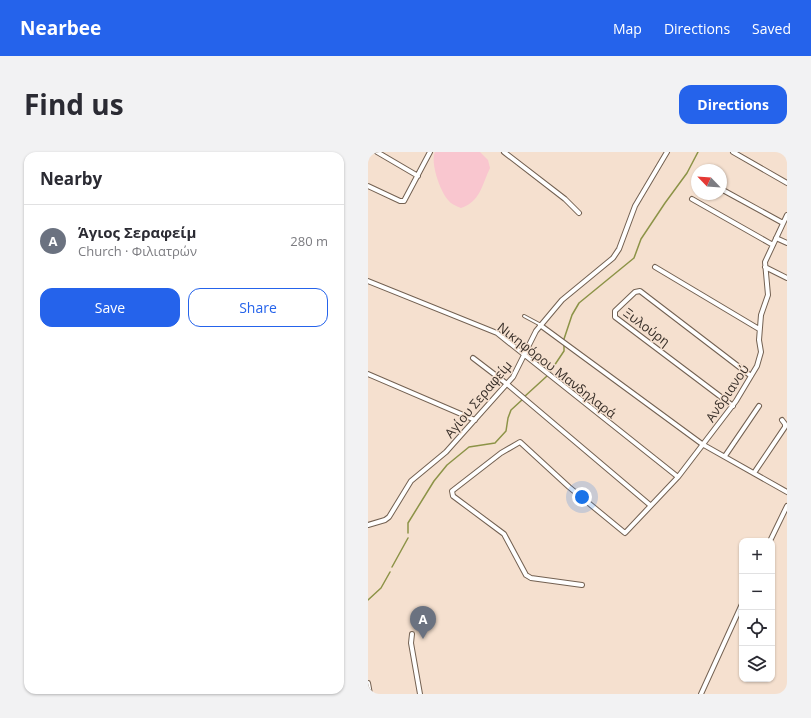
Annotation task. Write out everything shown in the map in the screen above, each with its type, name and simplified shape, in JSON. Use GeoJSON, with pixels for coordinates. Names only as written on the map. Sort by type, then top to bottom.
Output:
{"type":"FeatureCollection","features":[{"type":"Feature","properties":{"kind":"street"},"geometry":{"type":"LineString","coordinates":[[377,152],[418,176]]}},
{"type":"Feature","properties":{"kind":"street"},"geometry":{"type":"LineString","coordinates":[[368,186],[400,201],[404,201],[430,152]]}},
{"type":"Feature","properties":{"kind":"street"},"geometry":{"type":"LineString","coordinates":[[504,152],[565,199],[579,213]]}},
{"type":"Feature","properties":{"kind":"street","name":"Αγίου Σεραφείμ"},"geometry":{"type":"LineString","coordinates":[[368,525],[385,520],[389,517],[411,481],[446,452],[507,384],[518,369],[525,356],[529,343],[540,325],[562,300],[613,258],[619,249],[635,206],[667,152]]}},
{"type":"Feature","properties":{"kind":"street"},"geometry":{"type":"LineString","coordinates":[[733,152],[787,183]]}},
{"type":"Feature","properties":{"kind":"street"},"geometry":{"type":"LineString","coordinates":[[727,191],[783,223]]}},
{"type":"Feature","properties":{"kind":"street"},"geometry":{"type":"LineString","coordinates":[[694,200],[772,245]]}},
{"type":"Feature","properties":{"kind":"street","name":"Ανδριανού"},"geometry":{"type":"LineString","coordinates":[[582,585],[531,578],[526,575],[504,534],[452,495],[453,490],[501,453],[520,442],[569,487],[625,533],[678,477],[702,444],[733,406],[757,366],[761,352],[759,329],[762,309],[768,294],[765,262],[787,215]]}},
{"type":"Feature","properties":{"kind":"street"},"geometry":{"type":"LineString","coordinates":[[776,238],[787,243]]}},
{"type":"Feature","properties":{"kind":"street"},"geometry":{"type":"LineString","coordinates":[[655,267],[759,329]]}},
{"type":"Feature","properties":{"kind":"street"},"geometry":{"type":"LineString","coordinates":[[765,267],[787,278]]}},
{"type":"Feature","properties":{"kind":"street","name":"Νικηφόρου Μανδηλαρά"},"geometry":{"type":"LineString","coordinates":[[368,281],[497,334],[678,477]]}},
{"type":"Feature","properties":{"kind":"street","name":"Ξυλούρη"},"geometry":{"type":"LineString","coordinates":[[733,406],[615,316],[615,311],[635,292],[640,291],[751,376]]}},
{"type":"Feature","properties":{"kind":"street"},"geometry":{"type":"LineString","coordinates":[[540,325],[702,444],[787,492]]}},
{"type":"Feature","properties":{"kind":"street"},"geometry":{"type":"LineString","coordinates":[[473,358],[507,384],[650,505]]}},
{"type":"Feature","properties":{"kind":"street"},"geometry":{"type":"LineString","coordinates":[[368,374],[475,420]]}},
{"type":"Feature","properties":{"kind":"street"},"geometry":{"type":"LineString","coordinates":[[725,456],[759,406]]}},
{"type":"Feature","properties":{"kind":"street"},"geometry":{"type":"LineString","coordinates":[[754,473],[785,427],[782,420]]}},
{"type":"Feature","properties":{"kind":"street"},"geometry":{"type":"LineString","coordinates":[[771,538],[787,506]]}},
{"type":"Feature","properties":{"kind":"street"},"geometry":{"type":"LineString","coordinates":[[701,694],[739,610]]}},
{"type":"Feature","properties":{"kind":"street"},"geometry":{"type":"LineString","coordinates":[[412,634],[411,643],[420,694]]}},
{"type":"Feature","properties":{"kind":"street"},"geometry":{"type":"LineString","coordinates":[[368,683],[370,694]]}},
{"type":"Feature","properties":{"kind":"lane"},"geometry":{"type":"LineString","coordinates":[[524,316],[540,325]]}},
{"type":"Feature","properties":{"kind":"shaded area"},"geometry":{"type":"Polygon","coordinates":[[[435,152],[480,152],[488,160],[490,168],[480,192],[472,202],[461,208],[451,203],[445,196],[435,169],[435,152]]]}},
{"type":"Feature","properties":{"kind":"waterway"},"geometry":{"type":"LineString","coordinates":[[564,339],[572,315],[579,303],[634,258],[641,239],[687,173],[698,152]]}},
{"type":"Feature","properties":{"kind":"waterway"},"geometry":{"type":"LineString","coordinates":[[550,372],[564,351],[564,344]]}},
{"type":"Feature","properties":{"kind":"waterway"},"geometry":{"type":"LineString","coordinates":[[524,397],[547,376]]}},
{"type":"Feature","properties":{"kind":"waterway"},"geometry":{"type":"LineString","coordinates":[[408,533],[408,523],[434,481],[447,465],[469,447],[495,443],[506,431],[511,410],[523,399]]}},
{"type":"Feature","properties":{"kind":"waterway"},"geometry":{"type":"LineString","coordinates":[[392,567],[408,538]]}},
{"type":"Feature","properties":{"kind":"waterway"},"geometry":{"type":"LineString","coordinates":[[368,600],[381,588],[390,572]]}},
{"type":"Feature","properties":{"kind":"place","name":"Άγιος Σεραφείμ"},"geometry":{"type":"Point","coordinates":[423,639]}}]}
